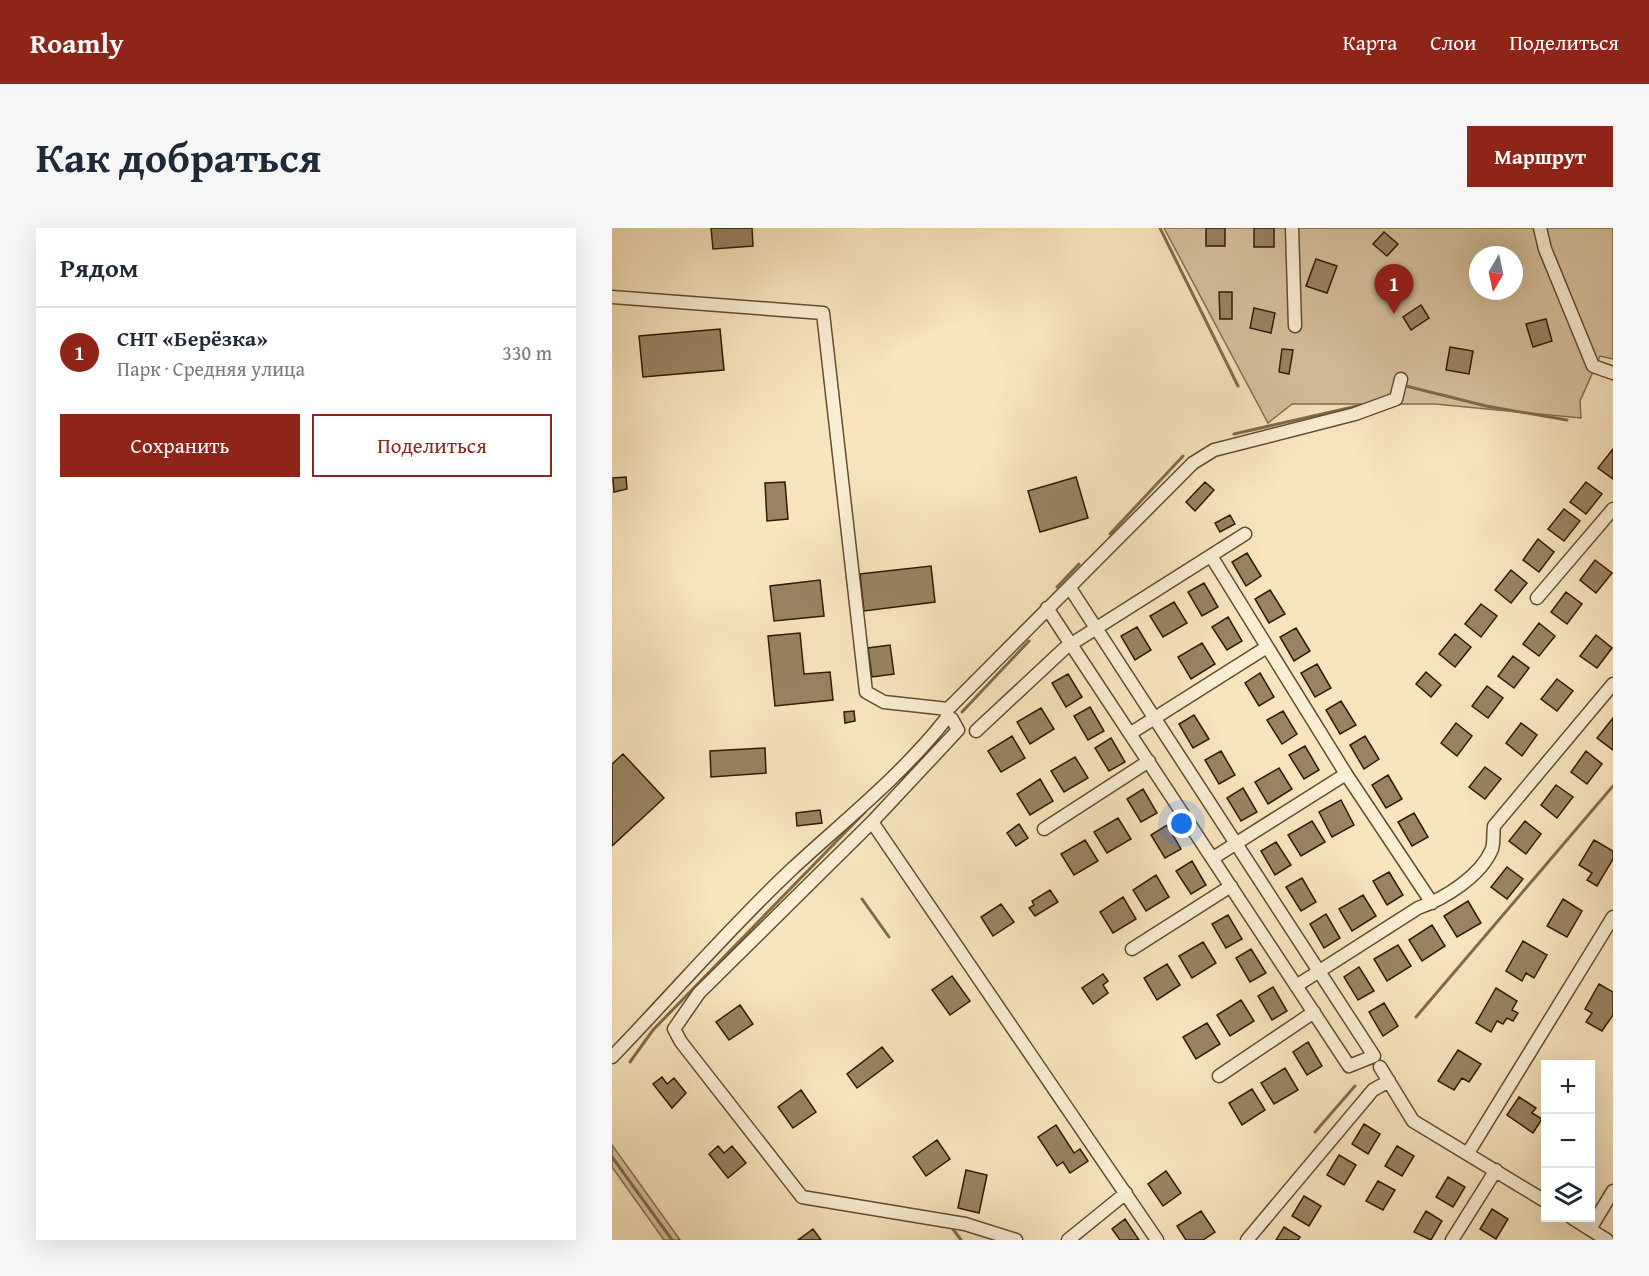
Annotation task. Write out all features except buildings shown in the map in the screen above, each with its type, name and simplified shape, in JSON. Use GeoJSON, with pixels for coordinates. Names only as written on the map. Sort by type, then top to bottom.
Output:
{"type":"FeatureCollection","features":[{"type":"Feature","properties":{"kind":"street"},"geometry":{"type":"LineString","coordinates":[[1292,228],[1295,326]]}},
{"type":"Feature","properties":{"kind":"street"},"geometry":{"type":"LineString","coordinates":[[1540,228],[1545,249],[1593,366],[1613,373]]}},
{"type":"Feature","properties":{"kind":"street"},"geometry":{"type":"LineString","coordinates":[[612,297],[823,313],[866,692],[884,702],[947,714],[952,718],[958,730],[873,822],[699,993],[674,1029],[681,1042],[802,1197],[965,1224],[1016,1240]]}},
{"type":"Feature","properties":{"kind":"street"},"geometry":{"type":"LineString","coordinates":[[612,1057],[791,870],[883,787],[928,742],[947,714],[1047,608],[1070,588],[1193,463],[1214,450],[1355,414],[1396,399],[1401,379]]}},
{"type":"Feature","properties":{"kind":"street"},"geometry":{"type":"LineString","coordinates":[[1537,598],[1613,509]]}},
{"type":"Feature","properties":{"kind":"street"},"geometry":{"type":"LineString","coordinates":[[976,731],[1065,648],[1245,534]]}},
{"type":"Feature","properties":{"kind":"street"},"geometry":{"type":"LineString","coordinates":[[1211,556],[1346,774],[1432,903]]}},
{"type":"Feature","properties":{"kind":"street"},"geometry":{"type":"LineString","coordinates":[[1047,608],[1073,644],[1349,1066],[1374,1056],[1321,971],[1070,588]]}},
{"type":"Feature","properties":{"kind":"street"},"geometry":{"type":"LineString","coordinates":[[1131,733],[1267,647]]}},
{"type":"Feature","properties":{"kind":"street"},"geometry":{"type":"LineString","coordinates":[[1296,986],[1418,908],[1432,903],[1478,869],[1492,849],[1494,825],[1613,684]]}},
{"type":"Feature","properties":{"kind":"street"},"geometry":{"type":"LineString","coordinates":[[1044,829],[1149,761]]}},
{"type":"Feature","properties":{"kind":"street"},"geometry":{"type":"LineString","coordinates":[[1213,858],[1346,774]]}},
{"type":"Feature","properties":{"kind":"street"},"geometry":{"type":"LineString","coordinates":[[873,822],[1157,1240]]}},
{"type":"Feature","properties":{"kind":"street"},"geometry":{"type":"LineString","coordinates":[[1132,949],[1232,886]]}},
{"type":"Feature","properties":{"kind":"street"},"geometry":{"type":"LineString","coordinates":[[1468,1153],[1613,917]]}},
{"type":"Feature","properties":{"kind":"street"},"geometry":{"type":"LineString","coordinates":[[1219,1076],[1314,1012]]}},
{"type":"Feature","properties":{"kind":"street"},"geometry":{"type":"LineString","coordinates":[[1380,1067],[1413,1120],[1541,1198]]}},
{"type":"Feature","properties":{"kind":"street"},"geometry":{"type":"LineString","coordinates":[[1247,1240],[1373,1090],[1389,1081]]}},
{"type":"Feature","properties":{"kind":"street"},"geometry":{"type":"LineString","coordinates":[[1452,1240],[1496,1170]]}},
{"type":"Feature","properties":{"kind":"street"},"geometry":{"type":"LineString","coordinates":[[1590,1229],[1613,1191]]}},
{"type":"Feature","properties":{"kind":"street"},"geometry":{"type":"LineString","coordinates":[[1068,1240],[1126,1193]]}},
{"type":"Feature","properties":{"kind":"street"},"geometry":{"type":"LineString","coordinates":[[1579,1222],[1608,1240]]}},
{"type":"Feature","properties":{"kind":"shaded area"},"geometry":{"type":"Polygon","coordinates":[[[1164,228],[1613,228],[1613,359],[1600,356],[1580,401],[1581,418],[1435,404],[1292,404],[1268,423],[1164,228]]]}},
{"type":"Feature","properties":{"kind":"shaded area"},"geometry":{"type":"Polygon","coordinates":[[[612,1145],[680,1240],[664,1240],[612,1167],[612,1145]]]}},
{"type":"Feature","properties":{"kind":"waterway"},"geometry":{"type":"LineString","coordinates":[[1160,228],[1238,386]]}},
{"type":"Feature","properties":{"kind":"waterway"},"geometry":{"type":"LineString","coordinates":[[1406,386],[1486,406],[1567,420]]}},
{"type":"Feature","properties":{"kind":"waterway"},"geometry":{"type":"LineString","coordinates":[[1234,434],[1366,404]]}},
{"type":"Feature","properties":{"kind":"waterway"},"geometry":{"type":"LineString","coordinates":[[1110,534],[1183,456]]}},
{"type":"Feature","properties":{"kind":"waterway"},"geometry":{"type":"LineString","coordinates":[[1057,587],[1079,564]]}},
{"type":"Feature","properties":{"kind":"waterway"},"geometry":{"type":"LineString","coordinates":[[962,712],[1029,641]]}},
{"type":"Feature","properties":{"kind":"waterway"},"geometry":{"type":"LineString","coordinates":[[1416,1017],[1613,786]]}},
{"type":"Feature","properties":{"kind":"waterway"},"geometry":{"type":"LineString","coordinates":[[630,1062],[653,1030],[865,812]]}},
{"type":"Feature","properties":{"kind":"waterway"},"geometry":{"type":"LineString","coordinates":[[862,899],[889,937]]}},
{"type":"Feature","properties":{"kind":"waterway"},"geometry":{"type":"LineString","coordinates":[[1315,1132],[1355,1086]]}},
{"type":"Feature","properties":{"kind":"waterway"},"geometry":{"type":"LineString","coordinates":[[612,1157],[672,1240]]}},
{"type":"Feature","properties":{"kind":"waterway"},"geometry":{"type":"LineString","coordinates":[[950,1225],[961,1240]]}},
{"type":"Feature","properties":{"kind":"place","name":"СНТ «Берёзка»"},"geometry":{"type":"Point","coordinates":[1394,314]}}]}
